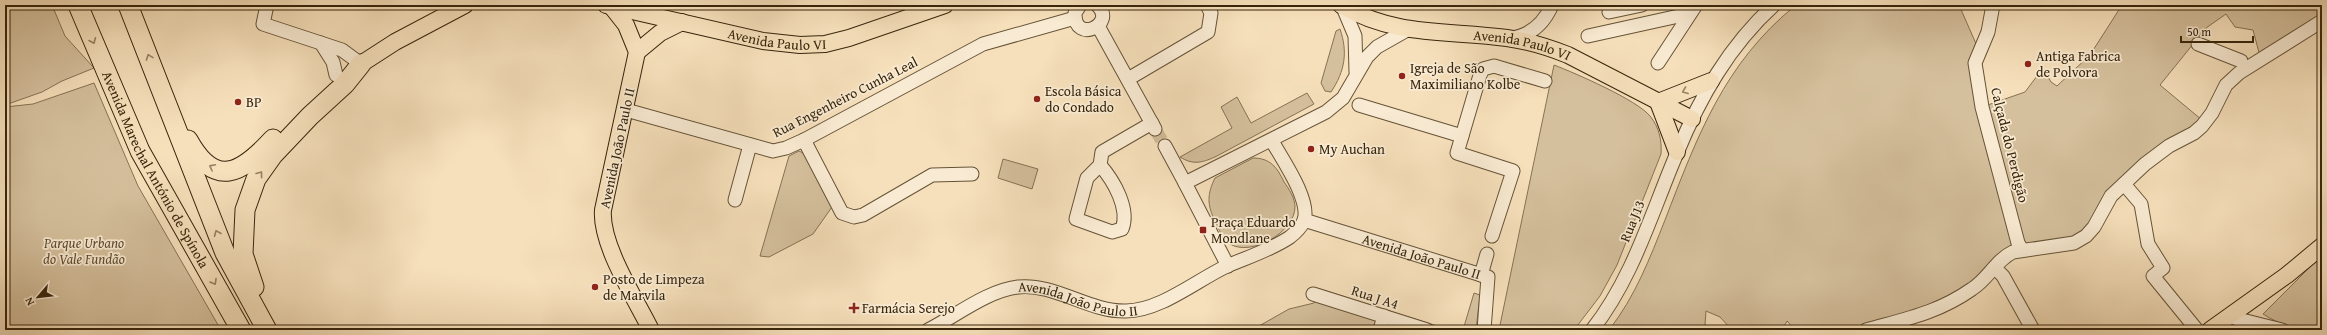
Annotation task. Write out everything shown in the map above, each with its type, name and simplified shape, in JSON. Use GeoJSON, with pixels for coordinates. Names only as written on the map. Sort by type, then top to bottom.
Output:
{"type":"FeatureCollection","features":[{"type":"Feature","properties":{"kind":"highway","name":"Avenida Marechal António de Spínola"},"geometry":{"type":"LineString","coordinates":[[78,5],[140,151],[241,330]]}},
{"type":"Feature","properties":{"kind":"highway","name":"Avenida Marechal António de Spínola"},"geometry":{"type":"LineString","coordinates":[[128,5],[225,252],[268,330]]}},
{"type":"Feature","properties":{"kind":"highway"},"geometry":{"type":"LineString","coordinates":[[163,94],[197,155],[208,167],[223,172],[239,168],[259,155],[287,123],[336,75],[361,64]]}},
{"type":"Feature","properties":{"kind":"highway"},"geometry":{"type":"LineString","coordinates":[[268,330],[243,254],[245,210],[250,193],[256,179],[274,155],[310,116],[345,84],[361,64]]}},
{"type":"Feature","properties":{"kind":"main road"},"geometry":{"type":"LineString","coordinates":[[361,64],[395,42],[465,5]]}},
{"type":"Feature","properties":{"kind":"main road","name":"Avenida Paulo VI"},"geometry":{"type":"LineString","coordinates":[[609,6],[709,29],[788,44],[825,44],[849,38],[945,5]]}},
{"type":"Feature","properties":{"kind":"main road","name":"Avenida Paulo VI"},"geometry":{"type":"LineString","coordinates":[[1341,5],[1376,22],[1407,30],[1507,38],[1541,45],[1568,55],[1692,119]]}},
{"type":"Feature","properties":{"kind":"main road"},"geometry":{"type":"LineString","coordinates":[[609,6],[626,25],[637,52],[660,33],[682,22]]}},
{"type":"Feature","properties":{"kind":"main road","name":"Avenida João Paulo II"},"geometry":{"type":"LineString","coordinates":[[637,52],[602,220],[608,244],[651,330]]}},
{"type":"Feature","properties":{"kind":"main road"},"geometry":{"type":"LineString","coordinates":[[1677,152],[1658,102],[1711,81]]}},
{"type":"Feature","properties":{"kind":"main road"},"geometry":{"type":"LineString","coordinates":[[2210,330],[2287,275],[2322,246]]}},
{"type":"Feature","properties":{"kind":"street"},"geometry":{"type":"LineString","coordinates":[[267,5],[263,24],[342,50],[361,64]]}},
{"type":"Feature","properties":{"kind":"street"},"geometry":{"type":"LineString","coordinates":[[1080,5],[1074,18],[1076,23],[1086,30],[1091,30],[1098,26],[1102,18],[1102,12],[1097,5]]}},
{"type":"Feature","properties":{"kind":"street"},"geometry":{"type":"LineString","coordinates":[[1128,79],[1208,32],[1211,13],[1207,5]]}},
{"type":"Feature","properties":{"kind":"street"},"geometry":{"type":"LineString","coordinates":[[1341,5],[1355,36],[1356,73]]}},
{"type":"Feature","properties":{"kind":"street"},"geometry":{"type":"LineString","coordinates":[[1507,38],[1520,36],[1535,29],[1552,5]]}},
{"type":"Feature","properties":{"kind":"street"},"geometry":{"type":"LineString","coordinates":[[1609,12],[1642,5]]}},
{"type":"Feature","properties":{"kind":"street"},"geometry":{"type":"LineString","coordinates":[[1668,5],[1687,12]]}},
{"type":"Feature","properties":{"kind":"street","name":"Rua J13"},"geometry":{"type":"LineString","coordinates":[[1592,330],[1621,287],[1637,254],[1677,152],[1711,81],[1738,44],[1774,5]]}},
{"type":"Feature","properties":{"kind":"street","name":"Calçada do Perdigão"},"geometry":{"type":"LineString","coordinates":[[1993,5],[1988,32],[1975,64],[1982,107],[2018,243],[2022,250]]}},
{"type":"Feature","properties":{"kind":"street"},"geometry":{"type":"LineString","coordinates":[[1588,36],[1687,12]]}},
{"type":"Feature","properties":{"kind":"street"},"geometry":{"type":"LineString","coordinates":[[1658,63],[1687,12]]}},
{"type":"Feature","properties":{"kind":"street","name":"Rua Engenheiro Cunha Leal"},"geometry":{"type":"LineString","coordinates":[[626,110],[750,145],[777,151],[804,140],[983,44],[1074,18]]}},
{"type":"Feature","properties":{"kind":"street"},"geometry":{"type":"LineString","coordinates":[[2227,77],[2247,61],[2322,21]]}},
{"type":"Feature","properties":{"kind":"street"},"geometry":{"type":"LineString","coordinates":[[1098,26],[1153,126],[1102,152],[1100,165],[1087,178],[1076,219],[1112,232],[1122,229],[1125,221],[1123,205],[1100,165]]}},
{"type":"Feature","properties":{"kind":"street"},"geometry":{"type":"LineString","coordinates":[[1185,183],[1241,153],[1272,141],[1335,106],[1348,92],[1356,73],[1377,47],[1407,30]]}},
{"type":"Feature","properties":{"kind":"street"},"geometry":{"type":"LineString","coordinates":[[321,43],[333,62],[336,75]]}},
{"type":"Feature","properties":{"kind":"street"},"geometry":{"type":"LineString","coordinates":[[2198,44],[2247,61]]}},
{"type":"Feature","properties":{"kind":"street"},"geometry":{"type":"LineString","coordinates":[[1866,330],[1925,315],[1950,304],[1974,288],[1995,268],[2004,256],[2022,250],[2055,246],[2081,240],[2094,227],[2112,196],[2124,184],[2169,146],[2198,130],[2212,113],[2226,85],[2247,61]]}},
{"type":"Feature","properties":{"kind":"street"},"geometry":{"type":"LineString","coordinates":[[1492,236],[1513,170],[1456,153],[1480,75],[1483,69],[1494,66],[1545,81]]}},
{"type":"Feature","properties":{"kind":"street"},"geometry":{"type":"LineString","coordinates":[[1359,105],[1462,136]]}},
{"type":"Feature","properties":{"kind":"street"},"geometry":{"type":"LineString","coordinates":[[804,140],[842,213],[854,217],[863,215],[932,175],[972,174]]}},
{"type":"Feature","properties":{"kind":"street"},"geometry":{"type":"LineString","coordinates":[[1165,146],[1228,266],[1248,259],[1290,237],[1304,220],[1305,208],[1301,195],[1272,141]]}},
{"type":"Feature","properties":{"kind":"street"},"geometry":{"type":"LineString","coordinates":[[735,200],[750,145]]}},
{"type":"Feature","properties":{"kind":"street"},"geometry":{"type":"LineString","coordinates":[[2124,184],[2141,204],[2148,244],[2163,268],[2154,276],[2197,330]]}},
{"type":"Feature","properties":{"kind":"street","name":"Avenida João Paulo II"},"geometry":{"type":"LineString","coordinates":[[1304,220],[1488,277],[1484,330]]}},
{"type":"Feature","properties":{"kind":"street"},"geometry":{"type":"LineString","coordinates":[[1480,275],[1487,254]]}},
{"type":"Feature","properties":{"kind":"street","name":"Avenida João Paulo II"},"geometry":{"type":"LineString","coordinates":[[928,330],[990,296],[1019,287],[1044,289],[1119,311],[1139,310],[1157,304],[1228,266]]}},
{"type":"Feature","properties":{"kind":"street"},"geometry":{"type":"LineString","coordinates":[[1995,268],[2003,276],[2033,330]]}},
{"type":"Feature","properties":{"kind":"street","name":"Rua J A4"},"geometry":{"type":"LineString","coordinates":[[1313,294],[1427,330]]}},
{"type":"Feature","properties":{"kind":"street"},"geometry":{"type":"LineString","coordinates":[[1380,330],[1384,316]]}},
{"type":"Feature","properties":{"kind":"street"},"geometry":{"type":"LineString","coordinates":[[2230,317],[2282,330]]}},
{"type":"Feature","properties":{"kind":"green space"},"geometry":{"type":"Polygon","coordinates":[[[5,5],[52,5],[65,36],[94,68],[62,81],[42,92],[5,105],[5,5]]]}},
{"type":"Feature","properties":{"kind":"green space"},"geometry":{"type":"Polygon","coordinates":[[[1796,5],[1959,5],[1977,46],[2014,242],[1987,270],[1959,293],[1867,330],[1795,330],[1787,321],[1782,330],[1764,330],[1762,327],[1756,330],[1731,329],[1720,317],[1706,311],[1705,325],[1711,328],[1710,330],[1609,330],[1627,304],[1641,277],[1654,249],[1689,160],[1716,103],[1731,77],[1750,51],[1771,27],[1796,5]]]}},
{"type":"Feature","properties":{"kind":"green space"},"geometry":{"type":"Polygon","coordinates":[[[2122,5],[2322,5],[2322,21],[2261,60],[2253,30],[2235,27],[2226,14],[2206,28],[2160,85],[2202,120],[2145,164],[2086,236],[2022,250],[1982,107],[2025,92],[2043,68],[2051,82],[2057,86],[2090,55],[2122,5]]]}},
{"type":"Feature","properties":{"kind":"green space"},"geometry":{"type":"Polygon","coordinates":[[[1340,29],[1344,46],[1344,61],[1339,77],[1331,92],[1325,91],[1321,83],[1336,31],[1340,29]]]}},
{"type":"Feature","properties":{"kind":"green space"},"geometry":{"type":"Polygon","coordinates":[[[1554,65],[1619,95],[1643,110],[1650,116],[1658,129],[1661,154],[1617,265],[1600,296],[1574,330],[1499,330],[1554,65]]]}},
{"type":"Feature","properties":{"kind":"green space","name":"Parque Urbano do Vale Fundão"},"geometry":{"type":"Polygon","coordinates":[[[94,83],[138,186],[221,330],[5,330],[5,107],[33,104],[94,83]]]}},
{"type":"Feature","properties":{"kind":"green space"},"geometry":{"type":"Polygon","coordinates":[[[1307,93],[1314,104],[1215,157],[1205,161],[1193,162],[1180,157],[1232,128],[1221,107],[1237,97],[1251,123],[1307,93]]]}},
{"type":"Feature","properties":{"kind":"green space"},"geometry":{"type":"Polygon","coordinates":[[[799,151],[805,154],[832,207],[813,234],[769,257],[760,256],[789,156],[799,151]]]}},
{"type":"Feature","properties":{"kind":"green space"},"geometry":{"type":"Polygon","coordinates":[[[1253,158],[1264,160],[1276,168],[1294,200],[1295,207],[1293,216],[1288,225],[1280,233],[1260,245],[1239,247],[1227,242],[1221,234],[1210,210],[1209,194],[1215,178],[1253,158]]]}},
{"type":"Feature","properties":{"kind":"green space"},"geometry":{"type":"Polygon","coordinates":[[[1003,159],[1038,169],[1032,189],[998,178],[1003,159]]]}},
{"type":"Feature","properties":{"kind":"green space"},"geometry":{"type":"Polygon","coordinates":[[[2322,255],[2322,330],[2291,326],[2277,322],[2263,314],[2322,255]]]}},
{"type":"Feature","properties":{"kind":"green space"},"geometry":{"type":"Polygon","coordinates":[[[1317,288],[1450,330],[1252,330],[1289,309],[1314,303],[1317,288]]]}},
{"type":"Feature","properties":{"kind":"green space"},"geometry":{"type":"Polygon","coordinates":[[[1474,293],[1480,295],[1476,330],[1463,330],[1474,293]]]}},
{"type":"Feature","properties":{"kind":"tunnel"},"geometry":{"type":"LineString","coordinates":[[1155,129],[1165,146]]}},
{"type":"Feature","properties":{"kind":"place","name":"Antiga Fabrica de Polvora"},"geometry":{"type":"Point","coordinates":[2028,64]}},
{"type":"Feature","properties":{"kind":"place","name":"Igreja de São Maximiliano Kolbe"},"geometry":{"type":"Point","coordinates":[1402,76]}},
{"type":"Feature","properties":{"kind":"place","name":"Escola Básica do Condado"},"geometry":{"type":"Point","coordinates":[1037,99]}},
{"type":"Feature","properties":{"kind":"place","name":"BP"},"geometry":{"type":"Point","coordinates":[238,102]}},
{"type":"Feature","properties":{"kind":"place","name":"My Auchan"},"geometry":{"type":"Point","coordinates":[1311,149]}},
{"type":"Feature","properties":{"kind":"place","name":"Praça Eduardo Mondlane"},"geometry":{"type":"Point","coordinates":[1203,230]}},
{"type":"Feature","properties":{"kind":"place","name":"Posto de Limpeza de Marvila"},"geometry":{"type":"Point","coordinates":[595,287]}},
{"type":"Feature","properties":{"kind":"place","name":"Farmácia Serejo"},"geometry":{"type":"Point","coordinates":[854,308]}}]}
